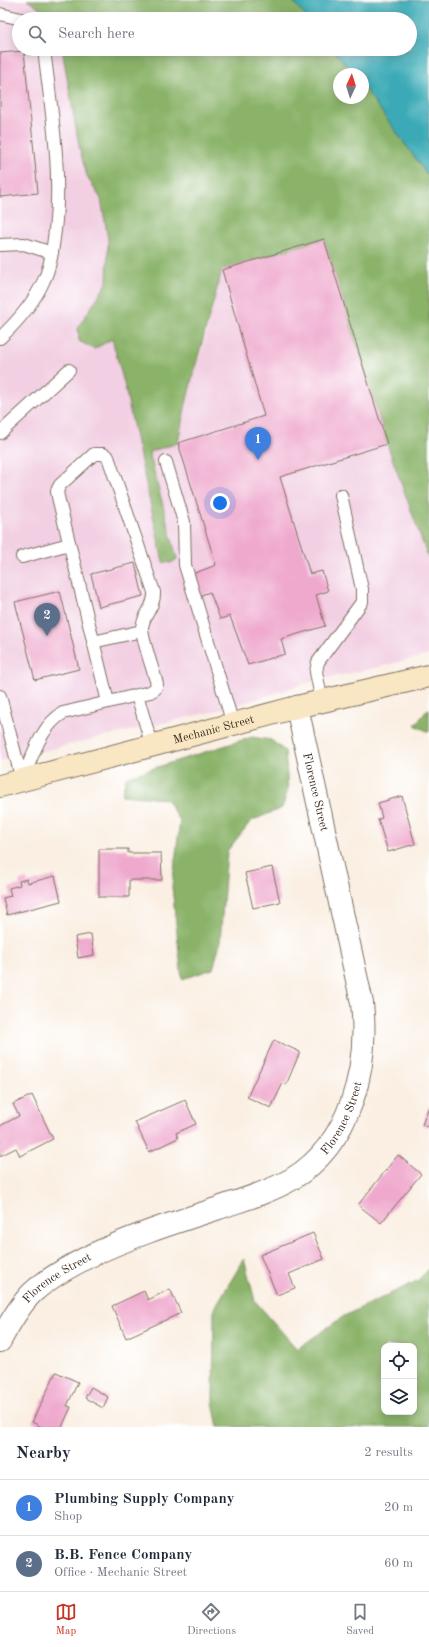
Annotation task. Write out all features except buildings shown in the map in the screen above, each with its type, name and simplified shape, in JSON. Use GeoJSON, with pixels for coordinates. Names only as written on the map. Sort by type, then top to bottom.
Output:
{"type":"FeatureCollection","features":[{"type":"Feature","properties":{"kind":"main road","name":"Mechanic Street"},"geometry":{"type":"LineString","coordinates":[[0,786],[297,707],[429,676]]}},
{"type":"Feature","properties":{"kind":"street","name":"Florence Street"},"geometry":{"type":"LineString","coordinates":[[0,1341],[22,1305],[32,1293],[47,1281],[87,1258],[119,1243],[239,1202],[290,1179],[306,1169],[333,1139],[352,1104],[362,1064],[364,1032],[362,1003],[297,707]]}},
{"type":"Feature","properties":{"kind":"lane"},"geometry":{"type":"LineString","coordinates":[[0,14],[12,17]]}},
{"type":"Feature","properties":{"kind":"lane"},"geometry":{"type":"LineString","coordinates":[[0,338],[22,316],[38,292],[47,273],[52,253],[58,206],[58,173],[45,56]]}},
{"type":"Feature","properties":{"kind":"lane"},"geometry":{"type":"LineString","coordinates":[[0,245],[24,244],[52,253]]}},
{"type":"Feature","properties":{"kind":"lane"},"geometry":{"type":"LineString","coordinates":[[0,433],[69,370]]}},
{"type":"Feature","properties":{"kind":"lane"},"geometry":{"type":"LineString","coordinates":[[22,780],[47,726],[54,718],[63,713],[150,692],[155,689],[157,684],[142,631],[145,618],[154,600],[154,592],[108,457],[103,454],[94,454],[60,485],[57,491],[108,702]]}},
{"type":"Feature","properties":{"kind":"lane"},"geometry":{"type":"LineString","coordinates":[[166,462],[184,522],[185,565],[233,724]]}},
{"type":"Feature","properties":{"kind":"lane"},"geometry":{"type":"LineString","coordinates":[[322,702],[316,672],[318,662],[362,602],[363,596],[341,496]]}},
{"type":"Feature","properties":{"kind":"lane"},"geometry":{"type":"LineString","coordinates":[[22,557],[69,544]]}},
{"type":"Feature","properties":{"kind":"lane"},"geometry":{"type":"LineString","coordinates":[[93,642],[142,631]]}},
{"type":"Feature","properties":{"kind":"lane"},"geometry":{"type":"LineString","coordinates":[[137,695],[152,746]]}},
{"type":"Feature","properties":{"kind":"lane"},"geometry":{"type":"LineString","coordinates":[[0,696],[22,780]]}},
{"type":"Feature","properties":{"kind":"shaded area"},"geometry":{"type":"Polygon","coordinates":[[[0,0],[27,0],[45,12],[12,12],[12,56],[63,56],[80,151],[87,176],[101,199],[108,239],[107,283],[78,327],[112,338],[124,383],[163,562],[177,559],[149,452],[178,442],[184,409],[207,331],[222,270],[324,239],[387,444],[429,560],[429,655],[317,680],[228,708],[0,761],[0,0]]]}},
{"type":"Feature","properties":{"kind":"green space"},"geometry":{"type":"Polygon","coordinates":[[[27,0],[292,0],[302,12],[45,12],[27,0]]]}},
{"type":"Feature","properties":{"kind":"green space"},"geometry":{"type":"Polygon","coordinates":[[[63,56],[339,56],[348,68],[333,68],[333,104],[369,104],[369,94],[429,177],[429,560],[387,444],[324,239],[222,270],[192,378],[178,443],[149,452],[177,559],[171,563],[163,562],[124,383],[112,339],[94,349],[79,341],[78,327],[107,283],[108,239],[101,199],[87,176],[80,151],[63,56]]]}},
{"type":"Feature","properties":{"kind":"green space"},"geometry":{"type":"Polygon","coordinates":[[[429,709],[429,732],[415,725],[429,709]]]}},
{"type":"Feature","properties":{"kind":"green space"},"geometry":{"type":"Polygon","coordinates":[[[252,737],[271,740],[285,751],[288,790],[282,808],[251,821],[227,851],[220,943],[213,969],[182,979],[172,887],[180,821],[166,799],[122,795],[126,777],[252,737]]]}},
{"type":"Feature","properties":{"kind":"green space"},"geometry":{"type":"Polygon","coordinates":[[[244,1259],[255,1301],[297,1349],[344,1316],[417,1281],[429,1269],[429,1427],[218,1427],[213,1403],[214,1309],[244,1259]]]}},
{"type":"Feature","properties":{"kind":"water"},"geometry":{"type":"Polygon","coordinates":[[[292,0],[429,0],[429,177],[369,94],[369,68],[348,68],[339,56],[417,56],[417,12],[302,12],[292,0]]]}},
{"type":"Feature","properties":{"kind":"place","name":"Plumbing Supply Company"},"geometry":{"type":"Point","coordinates":[258,460]}},
{"type":"Feature","properties":{"kind":"place","name":"B.B. Fence Company"},"geometry":{"type":"Point","coordinates":[47,636]}}]}
